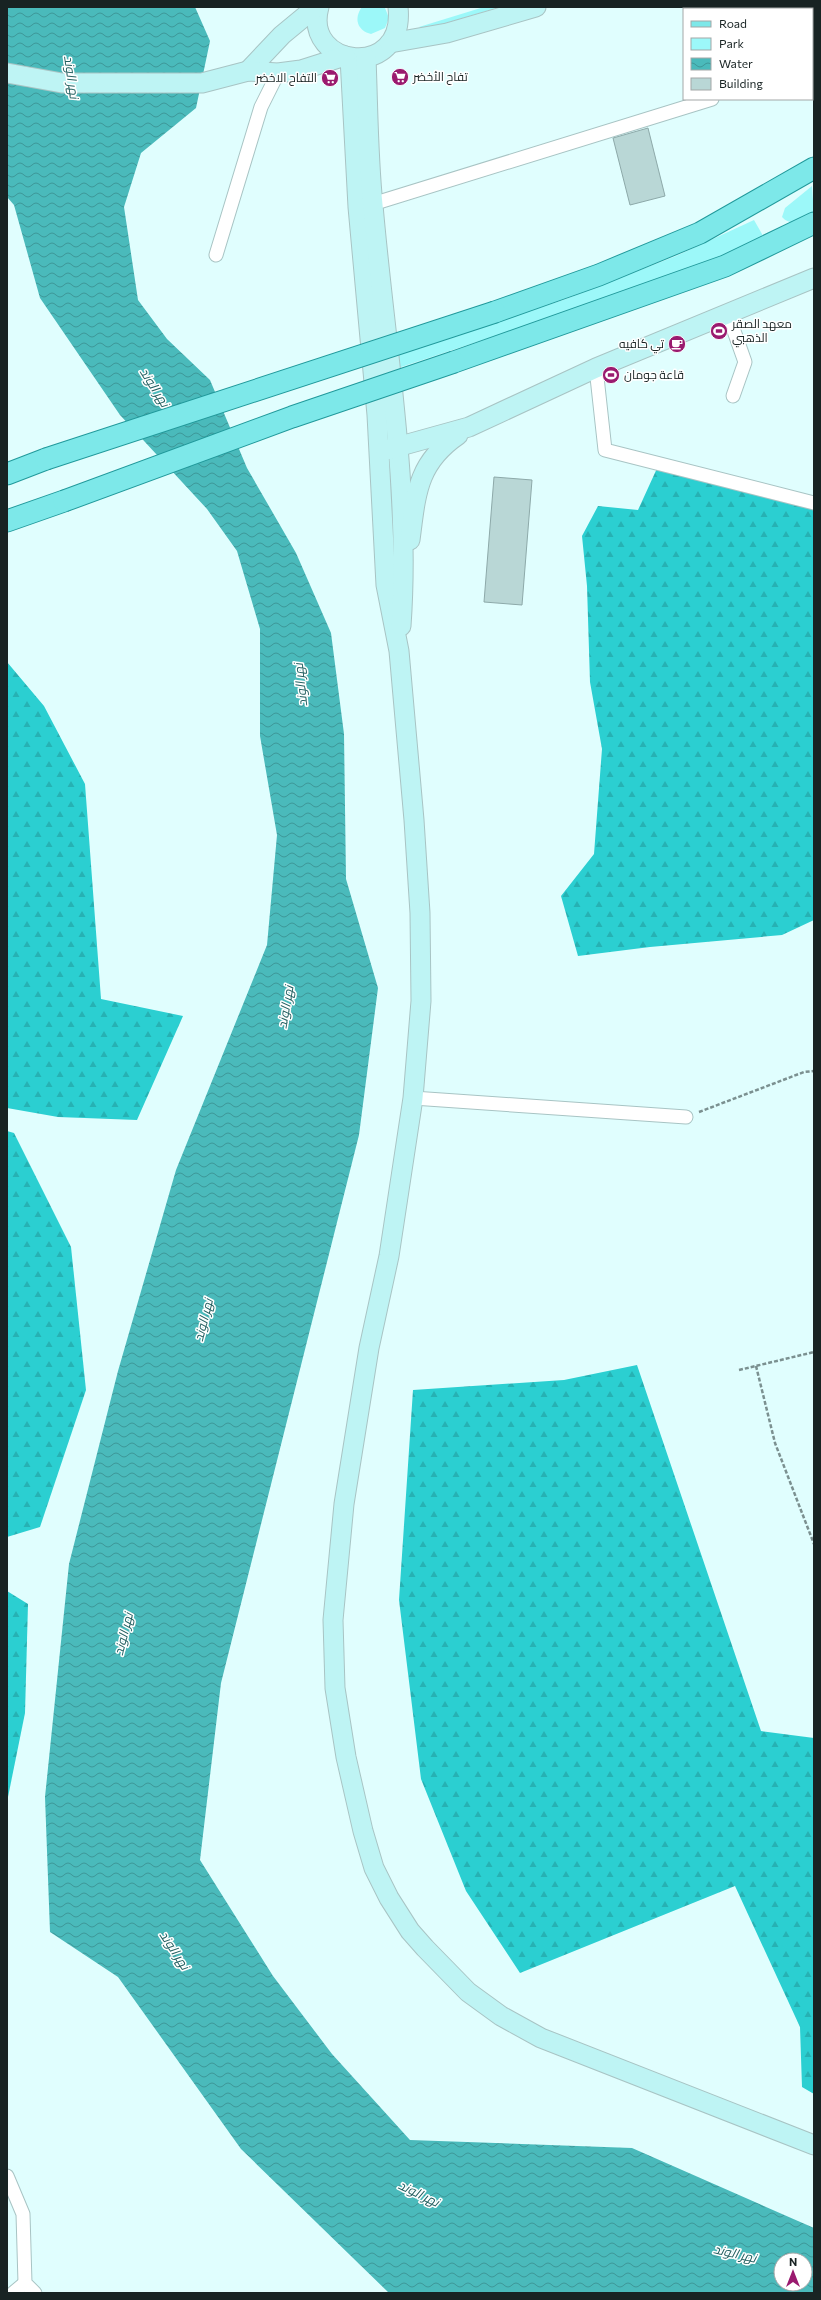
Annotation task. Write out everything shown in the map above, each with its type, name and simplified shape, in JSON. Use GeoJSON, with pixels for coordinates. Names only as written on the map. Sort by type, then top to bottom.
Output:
{"type":"FeatureCollection","features":[{"type":"Feature","properties":{"kind":"main road"},"geometry":{"type":"LineString","coordinates":[[7,474],[46,459],[495,312],[599,275],[700,233],[814,168]]}},
{"type":"Feature","properties":{"kind":"main road"},"geometry":{"type":"LineString","coordinates":[[7,521],[292,417],[454,362],[725,266],[814,223]]}},
{"type":"Feature","properties":{"kind":"street"},"geometry":{"type":"LineString","coordinates":[[248,71],[282,35],[316,7]]}},
{"type":"Feature","properties":{"kind":"street"},"geometry":{"type":"LineString","coordinates":[[319,7],[316,16],[318,29],[324,41],[333,50],[353,57]]}},
{"type":"Feature","properties":{"kind":"street"},"geometry":{"type":"LineString","coordinates":[[7,73],[62,83],[202,83],[248,71],[278,73],[301,70],[353,57],[375,55],[390,43],[397,32],[399,19],[398,7]]}},
{"type":"Feature","properties":{"kind":"street"},"geometry":{"type":"LineString","coordinates":[[390,43],[447,33],[536,7]]}},
{"type":"Feature","properties":{"kind":"street"},"geometry":{"type":"LineString","coordinates":[[353,57],[365,206],[386,585],[399,652],[420,913],[421,1002],[413,1098],[389,1256],[369,1348],[353,1440],[335,1581],[333,1620],[334,1674],[341,1730],[357,1806],[374,1868],[399,1914],[425,1948],[468,1992],[501,2016],[541,2038],[814,2145]]}},
{"type":"Feature","properties":{"kind":"street"},"geometry":{"type":"LineString","coordinates":[[216,255],[261,107],[278,73]]}},
{"type":"Feature","properties":{"kind":"street"},"geometry":{"type":"LineString","coordinates":[[365,206],[709,100]]}},
{"type":"Feature","properties":{"kind":"street"},"geometry":{"type":"LineString","coordinates":[[365,206],[396,413],[404,583]]}},
{"type":"Feature","properties":{"kind":"street"},"geometry":{"type":"LineString","coordinates":[[379,452],[398,448],[469,427],[596,368],[814,278]]}},
{"type":"Feature","properties":{"kind":"street"},"geometry":{"type":"LineString","coordinates":[[728,314],[745,362],[733,396]]}},
{"type":"Feature","properties":{"kind":"street"},"geometry":{"type":"LineString","coordinates":[[596,368],[605,450],[814,503]]}},
{"type":"Feature","properties":{"kind":"street"},"geometry":{"type":"LineString","coordinates":[[399,652],[404,583],[412,523],[424,469],[440,448],[469,427]]}},
{"type":"Feature","properties":{"kind":"street"},"geometry":{"type":"LineString","coordinates":[[413,1098],[686,1118]]}},
{"type":"Feature","properties":{"kind":"street"},"geometry":{"type":"LineString","coordinates":[[7,2176],[23,2214],[25,2283],[35,2293]]}},
{"type":"Feature","properties":{"kind":"street"},"geometry":{"type":"LineString","coordinates":[[13,2293],[25,2283]]}},
{"type":"Feature","properties":{"kind":"path"},"geometry":{"type":"LineString","coordinates":[[686,1118],[804,1072],[814,1071]]}},
{"type":"Feature","properties":{"kind":"path"},"geometry":{"type":"LineString","coordinates":[[739,1370],[814,1352]]}},
{"type":"Feature","properties":{"kind":"path"},"geometry":{"type":"LineString","coordinates":[[756,1366],[775,1443],[814,1544]]}},
{"type":"Feature","properties":{"kind":"green space"},"geometry":{"type":"Polygon","coordinates":[[[362,7],[385,8],[389,18],[385,28],[371,34],[363,30],[358,24],[357,20],[359,11],[362,7]]]}},
{"type":"Feature","properties":{"kind":"green space"},"geometry":{"type":"Polygon","coordinates":[[[484,7],[500,7],[426,29],[419,27],[484,7]]]}},
{"type":"Feature","properties":{"kind":"green space"},"geometry":{"type":"Polygon","coordinates":[[[812,186],[814,214],[798,222],[790,222],[782,217],[785,208],[812,186]]]}},
{"type":"Feature","properties":{"kind":"green space"},"geometry":{"type":"Polygon","coordinates":[[[754,220],[766,241],[577,309],[380,374],[377,362],[566,299],[676,256],[754,220]]]}},
{"type":"Feature","properties":{"kind":"green space"},"geometry":{"type":"Polygon","coordinates":[[[659,464],[814,501],[814,920],[782,935],[650,947],[578,956],[561,896],[594,854],[602,749],[590,682],[587,586],[582,536],[598,506],[638,510],[659,464]]]}},
{"type":"Feature","properties":{"kind":"green space"},"geometry":{"type":"Polygon","coordinates":[[[7,662],[44,706],[85,784],[101,999],[183,1016],[137,1120],[58,1117],[7,1108],[7,662]]]}},
{"type":"Feature","properties":{"kind":"green space"},"geometry":{"type":"Polygon","coordinates":[[[7,1131],[14,1133],[71,1247],[86,1390],[40,1527],[7,1537],[7,1131]]]}},
{"type":"Feature","properties":{"kind":"green space"},"geometry":{"type":"Polygon","coordinates":[[[637,1365],[761,1731],[814,1738],[814,2094],[802,2087],[800,2027],[735,1886],[520,1973],[466,1891],[421,1779],[399,1600],[413,1390],[564,1380],[637,1365]]]}},
{"type":"Feature","properties":{"kind":"green space"},"geometry":{"type":"Polygon","coordinates":[[[7,1591],[28,1604],[25,1713],[7,1802],[7,1591]]]}},
{"type":"Feature","properties":{"kind":"water","name":"نهر الوند"},"geometry":{"type":"Polygon","coordinates":[[[7,7],[195,7],[210,41],[196,108],[141,153],[124,207],[138,300],[167,339],[210,380],[247,468],[296,553],[331,633],[344,734],[346,879],[378,988],[359,1135],[221,1683],[200,1860],[273,1976],[332,2054],[410,2140],[632,2148],[814,2228],[814,2293],[389,2293],[241,2149],[118,1977],[50,1932],[45,1797],[69,1564],[118,1371],[176,1170],[267,945],[277,835],[260,736],[260,629],[237,551],[207,509],[120,415],[40,298],[14,205],[7,197],[7,7]]]}},
{"type":"Feature","properties":{"kind":"building"},"geometry":{"type":"Polygon","coordinates":[[[648,128],[665,196],[630,205],[613,138],[648,128]]]}},
{"type":"Feature","properties":{"kind":"building"},"geometry":{"type":"Polygon","coordinates":[[[494,477],[532,480],[522,605],[484,602],[494,477]]]}},
{"type":"Feature","properties":{"kind":"place","name":"تفاح الأخضر"},"geometry":{"type":"Point","coordinates":[400,77]}},
{"type":"Feature","properties":{"kind":"place","name":"التفاح الاخضر"},"geometry":{"type":"Point","coordinates":[330,78]}},
{"type":"Feature","properties":{"kind":"place","name":"معهد الصقر الذهبي"},"geometry":{"type":"Point","coordinates":[719,331]}},
{"type":"Feature","properties":{"kind":"place","name":"تي كافيه"},"geometry":{"type":"Point","coordinates":[677,344]}},
{"type":"Feature","properties":{"kind":"place","name":"قاعة جومان"},"geometry":{"type":"Point","coordinates":[611,375]}}]}
